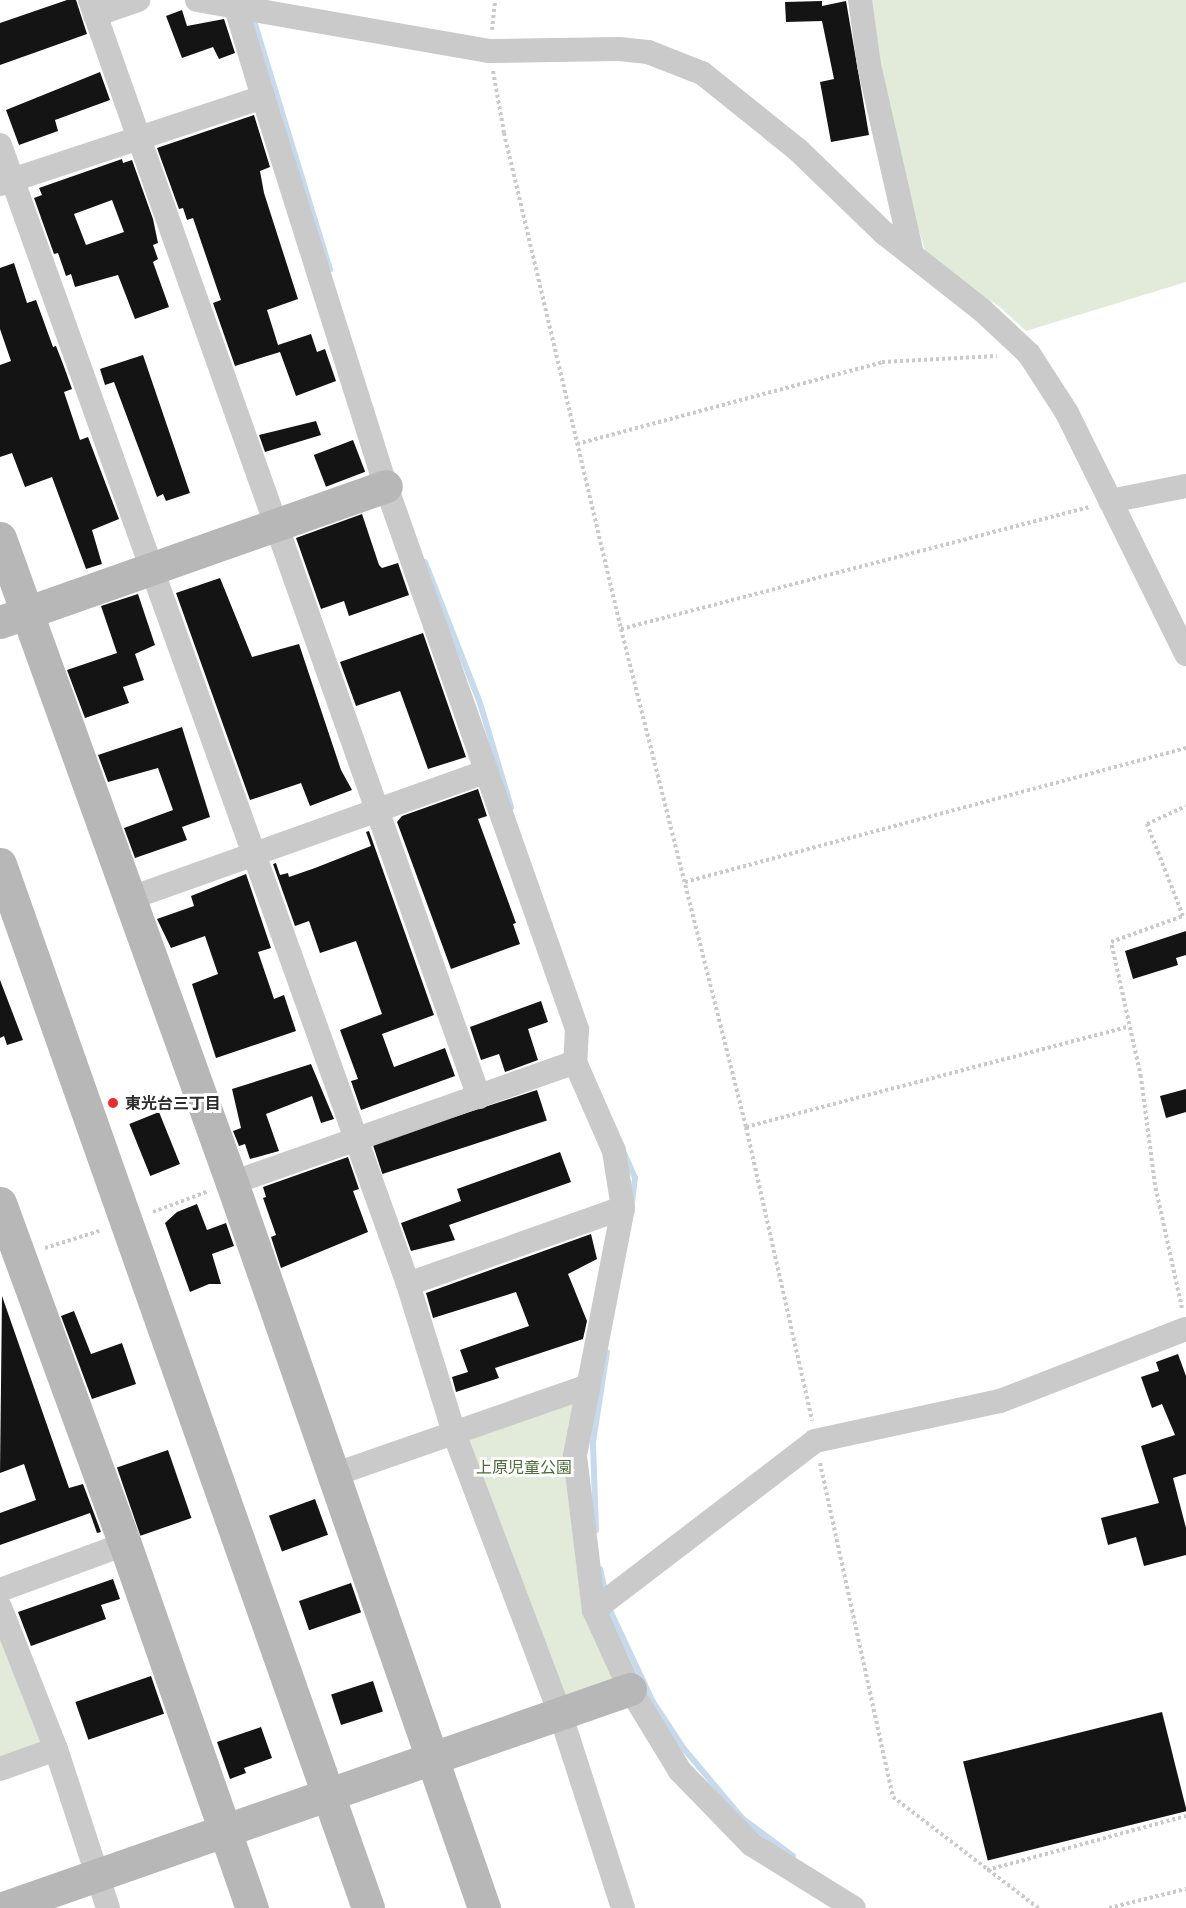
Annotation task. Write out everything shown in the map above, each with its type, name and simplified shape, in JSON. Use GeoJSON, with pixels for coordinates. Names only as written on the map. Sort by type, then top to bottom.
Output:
{"type":"FeatureCollection","features":[{"type":"Feature","properties":{"kind":"street"},"geometry":{"type":"LineString","coordinates":[[138,0],[93,7],[479,1097]]}},
{"type":"Feature","properties":{"kind":"street"},"geometry":{"type":"LineString","coordinates":[[197,0],[237,4],[490,51],[619,49],[648,52],[702,73],[796,149],[912,255],[982,310],[1029,354],[1067,413],[1186,654]]}},
{"type":"Feature","properties":{"kind":"street"},"geometry":{"type":"LineString","coordinates":[[860,0],[869,65],[912,255]]}},
{"type":"Feature","properties":{"kind":"street"},"geometry":{"type":"LineString","coordinates":[[237,4],[262,97],[386,486],[577,1029],[575,1062],[614,1151],[623,1208],[575,1456],[594,1610],[630,1689],[680,1771],[751,1844],[854,1908]]}},
{"type":"Feature","properties":{"kind":"street"},"geometry":{"type":"LineString","coordinates":[[6,182],[262,97]]}},
{"type":"Feature","properties":{"kind":"street"},"geometry":{"type":"LineString","coordinates":[[0,145],[6,182],[152,568],[352,1138],[408,1284],[454,1433],[560,1713],[623,1908]]}},
{"type":"Feature","properties":{"kind":"street"},"geometry":{"type":"LineString","coordinates":[[13,618],[386,486]]}},
{"type":"Feature","properties":{"kind":"street"},"geometry":{"type":"LineString","coordinates":[[1110,501],[1186,486]]}},
{"type":"Feature","properties":{"kind":"street"},"geometry":{"type":"LineString","coordinates":[[0,538],[13,618],[128,899],[232,1183],[484,1908]]}},
{"type":"Feature","properties":{"kind":"street"},"geometry":{"type":"LineString","coordinates":[[128,899],[487,771]]}},
{"type":"Feature","properties":{"kind":"street"},"geometry":{"type":"LineString","coordinates":[[0,864],[368,1908]]}},
{"type":"Feature","properties":{"kind":"street"},"geometry":{"type":"LineString","coordinates":[[232,1183],[352,1138],[479,1097],[575,1062]]}},
{"type":"Feature","properties":{"kind":"street"},"geometry":{"type":"LineString","coordinates":[[0,1203],[9,1260],[125,1544],[252,1908]]}},
{"type":"Feature","properties":{"kind":"street"},"geometry":{"type":"LineString","coordinates":[[408,1284],[623,1208]]}},
{"type":"Feature","properties":{"kind":"street"},"geometry":{"type":"LineString","coordinates":[[594,1610],[815,1441],[1000,1401],[1185,1321]]}},
{"type":"Feature","properties":{"kind":"street"},"geometry":{"type":"LineString","coordinates":[[333,1475],[588,1386]]}},
{"type":"Feature","properties":{"kind":"street"},"geometry":{"type":"LineString","coordinates":[[0,1590],[125,1544]]}},
{"type":"Feature","properties":{"kind":"street"},"geometry":{"type":"LineString","coordinates":[[0,1607],[56,1749],[108,1908]]}},
{"type":"Feature","properties":{"kind":"street"},"geometry":{"type":"LineString","coordinates":[[3,1908],[630,1689]]}},
{"type":"Feature","properties":{"kind":"street"},"geometry":{"type":"LineString","coordinates":[[0,1769],[56,1749]]}},
{"type":"Feature","properties":{"kind":"path"},"geometry":{"type":"LineString","coordinates":[[495,0],[490,51],[504,133],[621,629],[746,1127],[888,1785],[899,1804],[1038,1908]]}},
{"type":"Feature","properties":{"kind":"path"},"geometry":{"type":"LineString","coordinates":[[577,444],[882,362],[1029,354]]}},
{"type":"Feature","properties":{"kind":"path"},"geometry":{"type":"LineString","coordinates":[[621,629],[1110,501]]}},
{"type":"Feature","properties":{"kind":"path"},"geometry":{"type":"LineString","coordinates":[[685,882],[1186,748]]}},
{"type":"Feature","properties":{"kind":"path"},"geometry":{"type":"LineString","coordinates":[[1185,1321],[1155,1185],[1141,1077],[1128,1027],[1111,942],[1183,916],[1147,824],[1186,806]]}},
{"type":"Feature","properties":{"kind":"path"},"geometry":{"type":"LineString","coordinates":[[746,1127],[1128,1027]]}},
{"type":"Feature","properties":{"kind":"path"},"geometry":{"type":"LineString","coordinates":[[153,1212],[232,1183]]}},
{"type":"Feature","properties":{"kind":"path"},"geometry":{"type":"LineString","coordinates":[[9,1260],[99,1231]]}},
{"type":"Feature","properties":{"kind":"path"},"geometry":{"type":"LineString","coordinates":[[987,1870],[1186,1816]]}},
{"type":"Feature","properties":{"kind":"path"},"geometry":{"type":"LineString","coordinates":[[1109,1908],[1186,1889]]}},
{"type":"Feature","properties":{"kind":"green space"},"geometry":{"type":"Polygon","coordinates":[[[869,0],[1186,0],[1186,282],[1026,331],[1000,307],[928,259],[896,160],[869,0]]]}},
{"type":"Feature","properties":{"kind":"green space","name":"上原児童公園"},"geometry":{"type":"Polygon","coordinates":[[[588,1386],[575,1456],[594,1610],[630,1689],[560,1713],[454,1433],[588,1386]]]}},
{"type":"Feature","properties":{"kind":"green space"},"geometry":{"type":"Polygon","coordinates":[[[0,1607],[56,1749],[0,1769],[0,1607]]]}},
{"type":"Feature","properties":{"kind":"building"},"geometry":{"type":"Polygon","coordinates":[[[67,0],[76,0],[87,34],[0,65],[0,23],[67,0]]]}},
{"type":"Feature","properties":{"kind":"building"},"geometry":{"type":"Polygon","coordinates":[[[822,1],[822,6],[846,1],[869,135],[831,142],[820,82],[834,79],[822,21],[786,22],[785,2],[822,1]]]}},
{"type":"Feature","properties":{"kind":"building"},"geometry":{"type":"Polygon","coordinates":[[[182,10],[187,26],[224,19],[235,53],[219,59],[213,47],[182,58],[166,16],[182,10]]]}},
{"type":"Feature","properties":{"kind":"building"},"geometry":{"type":"Polygon","coordinates":[[[100,72],[110,100],[55,120],[58,131],[19,145],[6,110],[100,72]]]}},
{"type":"Feature","properties":{"kind":"building"},"geometry":{"type":"Polygon","coordinates":[[[254,115],[270,167],[260,171],[264,193],[298,299],[267,310],[278,345],[311,334],[317,352],[325,349],[336,381],[296,396],[280,352],[235,366],[213,303],[221,300],[193,218],[187,220],[183,208],[179,209],[157,148],[254,115]]]}},
{"type":"Feature","properties":{"kind":"building"},"geometry":{"type":"Polygon","coordinates":[[[122,159],[123,163],[132,160],[153,219],[158,243],[153,245],[158,259],[153,262],[169,307],[135,319],[118,275],[75,287],[71,274],[66,276],[58,253],[54,254],[34,198],[42,195],[39,188],[122,159]],[[112,200],[74,214],[86,245],[124,232],[112,200]]]}},
{"type":"Feature","properties":{"kind":"building"},"geometry":{"type":"Polygon","coordinates":[[[14,263],[27,303],[36,300],[53,347],[56,346],[72,389],[64,392],[80,440],[88,437],[119,519],[92,530],[102,564],[86,569],[52,477],[25,487],[12,453],[0,457],[0,365],[11,361],[0,329],[0,268],[14,263]]]}},
{"type":"Feature","properties":{"kind":"building"},"geometry":{"type":"Polygon","coordinates":[[[143,355],[190,493],[166,501],[163,494],[157,497],[114,382],[105,385],[100,369],[143,355]]]}},
{"type":"Feature","properties":{"kind":"building"},"geometry":{"type":"Polygon","coordinates":[[[316,421],[321,435],[265,452],[259,435],[316,421]]]}},
{"type":"Feature","properties":{"kind":"building"},"geometry":{"type":"Polygon","coordinates":[[[353,440],[365,472],[326,487],[314,455],[353,440]]]}},
{"type":"Feature","properties":{"kind":"building"},"geometry":{"type":"Polygon","coordinates":[[[362,514],[379,565],[382,568],[398,563],[409,595],[349,616],[344,601],[321,609],[296,538],[362,514]]]}},
{"type":"Feature","properties":{"kind":"building"},"geometry":{"type":"Polygon","coordinates":[[[220,578],[252,657],[299,644],[341,770],[352,790],[310,806],[301,783],[250,800],[176,593],[220,578]]]}},
{"type":"Feature","properties":{"kind":"building"},"geometry":{"type":"Polygon","coordinates":[[[138,594],[155,645],[135,654],[144,680],[123,687],[129,703],[85,718],[67,670],[117,653],[101,606],[138,594]]]}},
{"type":"Feature","properties":{"kind":"building"},"geometry":{"type":"Polygon","coordinates":[[[423,633],[466,757],[428,769],[400,691],[356,706],[340,662],[423,633]]]}},
{"type":"Feature","properties":{"kind":"building"},"geometry":{"type":"Polygon","coordinates":[[[182,727],[210,817],[182,827],[187,840],[135,858],[124,828],[173,810],[158,768],[108,782],[98,755],[182,727]]]}},
{"type":"Feature","properties":{"kind":"building"},"geometry":{"type":"Polygon","coordinates":[[[478,789],[487,816],[478,819],[516,923],[513,924],[520,944],[451,969],[397,822],[402,816],[478,789]]]}},
{"type":"Feature","properties":{"kind":"building"},"geometry":{"type":"Polygon","coordinates":[[[369,831],[434,1015],[382,1034],[394,1067],[445,1048],[455,1076],[361,1110],[351,1081],[358,1079],[340,1030],[382,1014],[356,941],[320,953],[309,921],[295,926],[273,864],[276,863],[280,875],[288,873],[289,877],[371,846],[366,832],[369,831]]]}},
{"type":"Feature","properties":{"kind":"building"},"geometry":{"type":"Polygon","coordinates":[[[246,874],[271,948],[258,952],[274,999],[284,995],[296,1031],[216,1058],[192,984],[218,974],[205,936],[171,948],[157,919],[194,906],[191,896],[246,874]]]}},
{"type":"Feature","properties":{"kind":"building"},"geometry":{"type":"Polygon","coordinates":[[[1186,931],[1186,955],[1176,958],[1178,965],[1133,979],[1125,951],[1186,931]]]}},
{"type":"Feature","properties":{"kind":"building"},"geometry":{"type":"Polygon","coordinates":[[[0,980],[23,1040],[7,1045],[4,1036],[0,1038],[0,980]]]}},
{"type":"Feature","properties":{"kind":"building"},"geometry":{"type":"Polygon","coordinates":[[[541,1001],[548,1022],[528,1029],[538,1060],[505,1072],[499,1054],[481,1060],[470,1027],[541,1001]]]}},
{"type":"Feature","properties":{"kind":"building"},"geometry":{"type":"Polygon","coordinates":[[[311,1064],[334,1119],[321,1123],[312,1096],[266,1114],[279,1151],[250,1159],[245,1144],[239,1146],[233,1131],[241,1128],[232,1089],[311,1064]]]}},
{"type":"Feature","properties":{"kind":"building"},"geometry":{"type":"Polygon","coordinates":[[[1186,1089],[1186,1112],[1166,1118],[1160,1096],[1186,1089]]]}},
{"type":"Feature","properties":{"kind":"building"},"geometry":{"type":"Polygon","coordinates":[[[537,1090],[547,1120],[382,1174],[372,1143],[537,1090]]]}},
{"type":"Feature","properties":{"kind":"building"},"geometry":{"type":"Polygon","coordinates":[[[159,1112],[180,1164],[150,1176],[129,1124],[159,1112]]]}},
{"type":"Feature","properties":{"kind":"building"},"geometry":{"type":"Polygon","coordinates":[[[560,1152],[571,1182],[449,1225],[455,1240],[411,1251],[401,1223],[461,1201],[457,1189],[560,1152]]]}},
{"type":"Feature","properties":{"kind":"building"},"geometry":{"type":"Polygon","coordinates":[[[348,1157],[359,1189],[353,1191],[368,1232],[281,1268],[271,1237],[276,1235],[263,1198],[266,1197],[263,1187],[348,1157]]]}},
{"type":"Feature","properties":{"kind":"building"},"geometry":{"type":"Polygon","coordinates":[[[197,1204],[207,1230],[226,1223],[234,1246],[212,1254],[221,1284],[209,1284],[190,1292],[165,1223],[177,1212],[197,1204]]]}},
{"type":"Feature","properties":{"kind":"building"},"geometry":{"type":"Polygon","coordinates":[[[591,1234],[597,1259],[568,1274],[587,1321],[583,1339],[495,1368],[499,1378],[456,1392],[452,1377],[468,1372],[460,1350],[529,1326],[516,1292],[433,1318],[426,1293],[591,1234]]]}},
{"type":"Feature","properties":{"kind":"building"},"geometry":{"type":"Polygon","coordinates":[[[2,1296],[69,1488],[83,1484],[101,1532],[97,1533],[90,1513],[0,1545],[0,1513],[36,1500],[24,1464],[0,1473],[2,1296]]]}},
{"type":"Feature","properties":{"kind":"building"},"geometry":{"type":"Polygon","coordinates":[[[74,1311],[91,1354],[122,1343],[136,1384],[92,1399],[61,1316],[74,1311]]]}},
{"type":"Feature","properties":{"kind":"building"},"geometry":{"type":"Polygon","coordinates":[[[1178,1354],[1186,1376],[1186,1474],[1173,1478],[1186,1528],[1186,1555],[1144,1566],[1136,1537],[1108,1545],[1101,1518],[1159,1503],[1141,1446],[1175,1435],[1162,1404],[1152,1408],[1141,1377],[1159,1371],[1156,1362],[1178,1354]]]}},
{"type":"Feature","properties":{"kind":"building"},"geometry":{"type":"Polygon","coordinates":[[[168,1450],[191,1518],[140,1536],[117,1468],[168,1450]]]}},
{"type":"Feature","properties":{"kind":"building"},"geometry":{"type":"Polygon","coordinates":[[[315,1499],[328,1535],[282,1551],[269,1516],[315,1499]]]}},
{"type":"Feature","properties":{"kind":"building"},"geometry":{"type":"Polygon","coordinates":[[[113,1579],[120,1599],[101,1605],[106,1619],[31,1646],[18,1612],[113,1579]]]}},
{"type":"Feature","properties":{"kind":"building"},"geometry":{"type":"Polygon","coordinates":[[[351,1583],[361,1612],[309,1630],[299,1601],[351,1583]]]}},
{"type":"Feature","properties":{"kind":"building"},"geometry":{"type":"Polygon","coordinates":[[[151,1676],[164,1714],[88,1740],[75,1702],[151,1676]]]}},
{"type":"Feature","properties":{"kind":"building"},"geometry":{"type":"Polygon","coordinates":[[[373,1681],[383,1711],[341,1725],[331,1695],[373,1681]]]}},
{"type":"Feature","properties":{"kind":"building"},"geometry":{"type":"Polygon","coordinates":[[[1162,1712],[1186,1811],[988,1861],[963,1762],[1162,1712]]]}},
{"type":"Feature","properties":{"kind":"building"},"geometry":{"type":"Polygon","coordinates":[[[261,1727],[272,1758],[244,1768],[246,1773],[230,1779],[217,1742],[261,1727]]]}},
{"type":"Feature","properties":{"kind":"waterway"},"geometry":{"type":"LineString","coordinates":[[254,21],[330,270]]}},
{"type":"Feature","properties":{"kind":"waterway"},"geometry":{"type":"LineString","coordinates":[[425,562],[480,703],[511,807]]}},
{"type":"Feature","properties":{"kind":"waterway"},"geometry":{"type":"LineString","coordinates":[[624,1153],[635,1178],[632,1203]]}},
{"type":"Feature","properties":{"kind":"waterway"},"geometry":{"type":"LineString","coordinates":[[596,1530],[593,1442],[607,1352]]}},
{"type":"Feature","properties":{"kind":"waterway"},"geometry":{"type":"LineString","coordinates":[[600,1569],[604,1587]]}},
{"type":"Feature","properties":{"kind":"waterway"},"geometry":{"type":"LineString","coordinates":[[608,1606],[653,1702],[684,1749],[743,1819],[793,1856]]}},
{"type":"Feature","properties":{"kind":"place","name":"東光台三丁目"},"geometry":{"type":"Point","coordinates":[113,1103]}}]}
